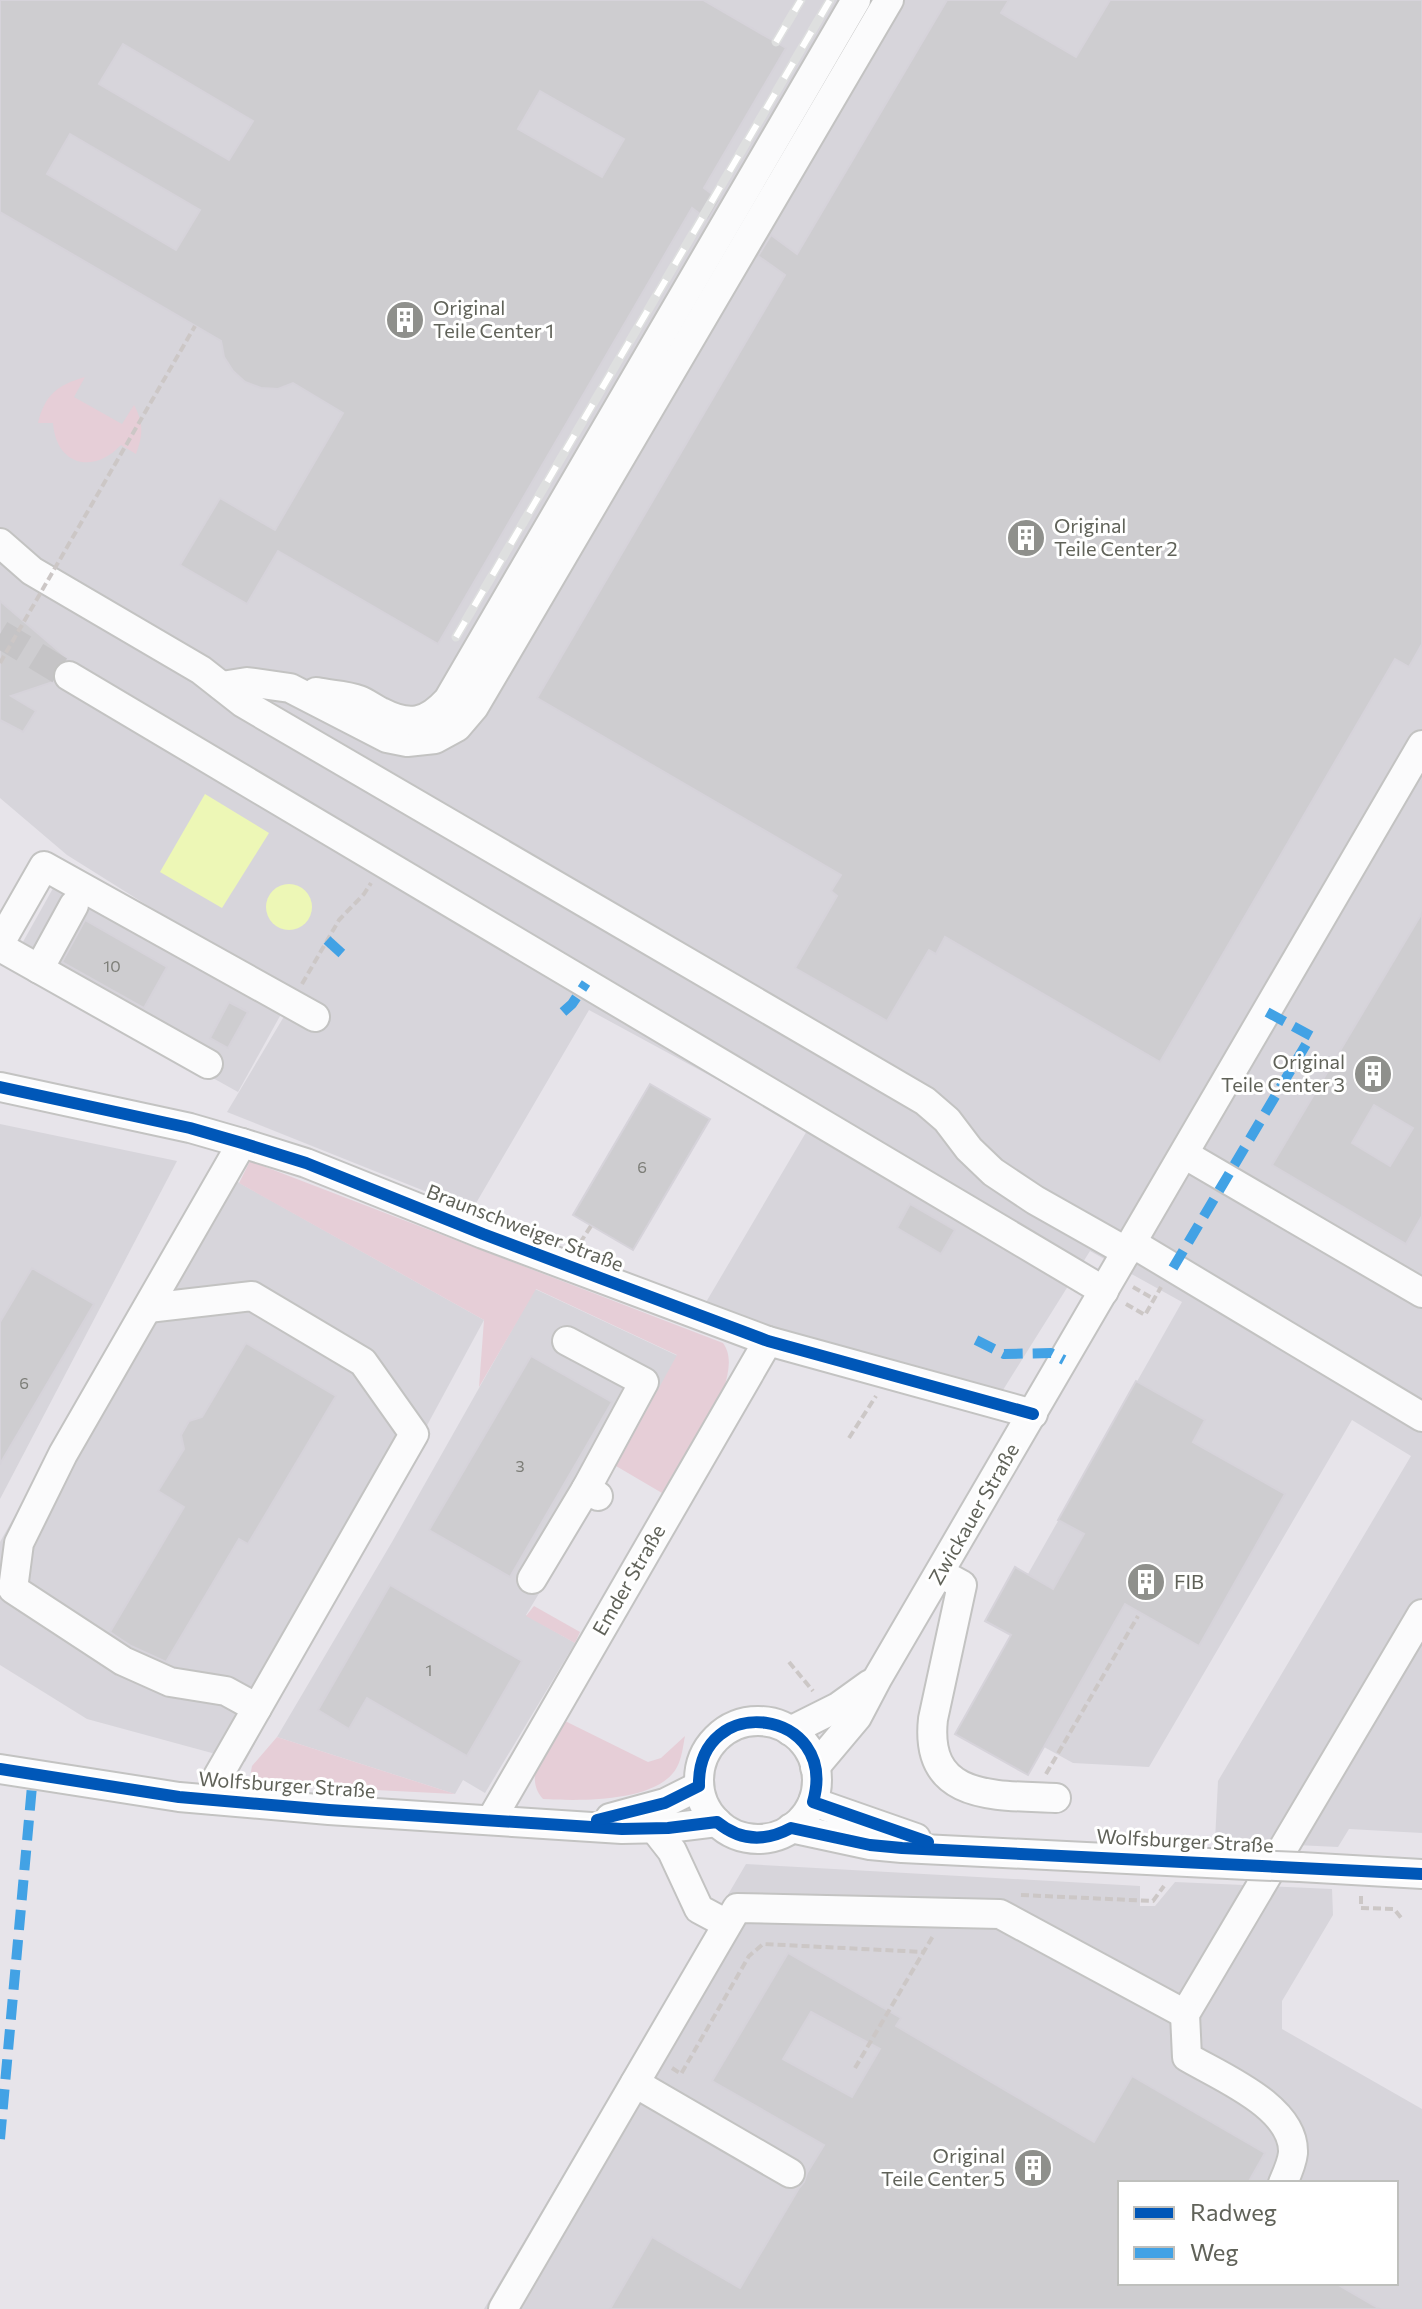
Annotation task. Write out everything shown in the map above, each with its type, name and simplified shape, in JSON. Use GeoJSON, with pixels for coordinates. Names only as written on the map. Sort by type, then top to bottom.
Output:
{"type":"FeatureCollection","features":[{"type":"Feature","properties":{"kind":"street"},"geometry":{"type":"LineString","coordinates":[[222,686],[247,682],[358,700],[405,721],[420,720],[434,714],[448,700],[856,0]]}},
{"type":"Feature","properties":{"kind":"street"},"geometry":{"type":"LineString","coordinates":[[290,688],[387,738],[407,742],[435,739],[457,727],[474,707],[889,0]]}},
{"type":"Feature","properties":{"kind":"street"},"geometry":{"type":"LineString","coordinates":[[797,156],[802,92]]}},
{"type":"Feature","properties":{"kind":"street"},"geometry":{"type":"LineString","coordinates":[[0,543],[32,571],[201,670],[243,703],[925,1101],[947,1120],[969,1149],[993,1172],[1035,1200],[1126,1254],[1422,1417]]}},
{"type":"Feature","properties":{"kind":"street"},"geometry":{"type":"LineString","coordinates":[[69,676],[1104,1291]]}},
{"type":"Feature","properties":{"kind":"street","name":"Zwickauer Straße"},"geometry":{"type":"LineString","coordinates":[[815,1767],[857,1717],[1422,745]]}},
{"type":"Feature","properties":{"kind":"street"},"geometry":{"type":"LineString","coordinates":[[208,1064],[0,945],[44,866],[302,1010]]}},
{"type":"Feature","properties":{"kind":"street"},"geometry":{"type":"LineString","coordinates":[[39,969],[74,905]]}},
{"type":"Feature","properties":{"kind":"street","name":"Braunschweiger Straße"},"geometry":{"type":"LineString","coordinates":[[0,1087],[190,1128],[306,1163],[468,1228],[768,1341],[1033,1414]]}},
{"type":"Feature","properties":{"kind":"street"},"geometry":{"type":"LineString","coordinates":[[242,1143],[63,1454],[19,1543],[13,1589],[123,1661],[170,1682],[226,1691],[257,1708]]}},
{"type":"Feature","properties":{"kind":"street"},"geometry":{"type":"LineString","coordinates":[[1184,1154],[1422,1293]]}},
{"type":"Feature","properties":{"kind":"street"},"geometry":{"type":"LineString","coordinates":[[148,1308],[252,1296],[363,1362],[414,1434],[217,1778],[215,1800]]}},
{"type":"Feature","properties":{"kind":"street"},"geometry":{"type":"LineString","coordinates":[[532,1579],[592,1493],[644,1382],[567,1341]]}},
{"type":"Feature","properties":{"kind":"street","name":"Emder Straße"},"geometry":{"type":"LineString","coordinates":[[491,1820],[768,1341]]}},
{"type":"Feature","properties":{"kind":"street"},"geometry":{"type":"LineString","coordinates":[[940,1573],[962,1585],[933,1719],[931,1737],[934,1754],[955,1783],[971,1791],[1056,1798]]}},
{"type":"Feature","properties":{"kind":"street"},"geometry":{"type":"LineString","coordinates":[[1284,2181],[1293,2153],[1288,2129],[1270,2106],[1187,2057],[1185,2014],[1422,1614]]}},
{"type":"Feature","properties":{"kind":"street","name":"Zwickauer Straße"},"geometry":{"type":"LineString","coordinates":[[790,1731],[838,1707],[877,1679]]}},
{"type":"Feature","properties":{"kind":"street"},"geometry":{"type":"LineString","coordinates":[[745,1722],[769,1722],[790,1731],[806,1746],[815,1767],[817,1778],[813,1802],[800,1821],[782,1834],[759,1839],[736,1834],[717,1822],[704,1804],[699,1786],[700,1769],[709,1747],[724,1731],[745,1722]]}},
{"type":"Feature","properties":{"kind":"street","name":"Wolfsburger Straße"},"geometry":{"type":"LineString","coordinates":[[0,1769],[215,1800],[622,1829],[717,1822]]}},
{"type":"Feature","properties":{"kind":"street","name":"Wolfsburger Straße"},"geometry":{"type":"LineString","coordinates":[[573,1825],[621,1816],[665,1803],[699,1786]]}},
{"type":"Feature","properties":{"kind":"street","name":"Wolfsburger Straße"},"geometry":{"type":"LineString","coordinates":[[813,1802],[947,1849]]}},
{"type":"Feature","properties":{"kind":"street"},"geometry":{"type":"LineString","coordinates":[[654,1828],[672,1851],[699,1909],[727,1924]]}},
{"type":"Feature","properties":{"kind":"street","name":"Wolfsburger Straße"},"geometry":{"type":"LineString","coordinates":[[791,1828],[870,1845],[1422,1874]]}},
{"type":"Feature","properties":{"kind":"street"},"geometry":{"type":"LineString","coordinates":[[503,2309],[737,1908],[1000,1914],[1185,2014]]}},
{"type":"Feature","properties":{"kind":"street"},"geometry":{"type":"LineString","coordinates":[[635,2083],[790,2173]]}},
{"type":"Feature","properties":{"kind":"path"},"geometry":{"type":"LineString","coordinates":[[0,663],[195,326]]}},
{"type":"Feature","properties":{"kind":"path"},"geometry":{"type":"LineString","coordinates":[[302,1010],[339,920],[364,894],[385,863]]}},
{"type":"Feature","properties":{"kind":"path"},"geometry":{"type":"LineString","coordinates":[[1104,1291],[1145,1315],[1160,1289]]}},
{"type":"Feature","properties":{"kind":"path"},"geometry":{"type":"LineString","coordinates":[[849,1438],[889,1375]]}},
{"type":"Feature","properties":{"kind":"path"},"geometry":{"type":"LineString","coordinates":[[1057,1755],[1138,1616]]}},
{"type":"Feature","properties":{"kind":"path"},"geometry":{"type":"LineString","coordinates":[[1360,1870],[1361,1908],[1394,1909],[1402,1919]]}},
{"type":"Feature","properties":{"kind":"path"},"geometry":{"type":"LineString","coordinates":[[651,2055],[681,2074],[749,1956],[763,1944],[924,1952]]}},
{"type":"Feature","properties":{"kind":"shaded area"},"geometry":{"type":"Polygon","coordinates":[[[0,0],[1422,0],[1422,1833],[1349,1829],[1338,1847],[1215,1841],[1218,1781],[1411,1456],[1352,1420],[1149,1767],[1073,1763],[1044,1747],[1028,1775],[955,1734],[1011,1635],[985,1621],[1015,1567],[1028,1574],[1182,1302],[1090,1251],[1003,1390],[702,1309],[808,1129],[589,1010],[472,1210],[227,1112],[295,998],[67,855],[0,798],[0,0]]]}},
{"type":"Feature","properties":{"kind":"shaded area"},"geometry":{"type":"Polygon","coordinates":[[[85,377],[74,397],[122,424],[134,405],[141,430],[136,454],[121,445],[99,460],[78,461],[61,448],[53,423],[38,423],[44,405],[54,392],[85,377]]]}},
{"type":"Feature","properties":{"kind":"shaded area"},"geometry":{"type":"Polygon","coordinates":[[[205,794],[269,833],[222,908],[160,872],[205,794]]]}},
{"type":"Feature","properties":{"kind":"shaded area"},"geometry":{"type":"Polygon","coordinates":[[[56,883],[275,1005],[280,1016],[238,1092],[10,965],[56,883]]]}},
{"type":"Feature","properties":{"kind":"shaded area"},"geometry":{"type":"Polygon","coordinates":[[[289,884],[306,890],[312,907],[306,924],[289,930],[272,924],[266,907],[272,890],[289,884]]]}},
{"type":"Feature","properties":{"kind":"shaded area"},"geometry":{"type":"Polygon","coordinates":[[[0,1124],[177,1161],[0,1499],[0,1124]]]}},
{"type":"Feature","properties":{"kind":"shaded area"},"geometry":{"type":"Polygon","coordinates":[[[250,1161],[723,1343],[729,1359],[724,1389],[662,1493],[616,1466],[677,1355],[536,1289],[479,1387],[484,1320],[239,1183],[250,1161]]]}},
{"type":"Feature","properties":{"kind":"shaded area"},"geometry":{"type":"Polygon","coordinates":[[[211,1167],[484,1320],[245,1762],[87,1719],[0,1665],[0,1542],[211,1167]]]}},
{"type":"Feature","properties":{"kind":"shaded area"},"geometry":{"type":"Polygon","coordinates":[[[535,1289],[678,1356],[526,1615],[575,1643],[485,1793],[463,1780],[455,1794],[277,1737],[392,1542],[535,1289]]]}},
{"type":"Feature","properties":{"kind":"shaded area"},"geometry":{"type":"Polygon","coordinates":[[[534,1606],[580,1632],[575,1643],[526,1616],[534,1606]]]}},
{"type":"Feature","properties":{"kind":"shaded area"},"geometry":{"type":"Polygon","coordinates":[[[561,1719],[648,1762],[661,1758],[685,1736],[680,1760],[667,1779],[635,1793],[596,1799],[543,1799],[537,1790],[536,1769],[561,1719]]]}},
{"type":"Feature","properties":{"kind":"shaded area"},"geometry":{"type":"Polygon","coordinates":[[[277,1737],[455,1794],[256,1784],[250,1777],[252,1766],[277,1737]]]}},
{"type":"Feature","properties":{"kind":"shaded area"},"geometry":{"type":"Polygon","coordinates":[[[746,1864],[1140,1886],[1140,1906],[1155,1906],[1175,1882],[1332,1889],[1333,1915],[1282,2001],[1282,2029],[1422,2109],[1422,2309],[484,2309],[746,1864]]]}},
{"type":"Feature","properties":{"kind":"building","name":"Original Teile Center 1"},"geometry":{"type":"Polygon","coordinates":[[[0,0],[703,0],[786,48],[704,188],[720,200],[708,220],[692,208],[438,644],[278,551],[247,604],[180,565],[220,498],[275,530],[343,413],[293,383],[278,389],[261,388],[245,382],[224,357],[221,341],[0,212],[0,0]],[[123,44],[99,84],[229,160],[253,121],[123,44]],[[540,91],[518,129],[602,177],[624,139],[540,91]],[[70,134],[47,174],[176,250],[200,210],[70,134]]]}},
{"type":"Feature","properties":{"kind":"building","name":"Original Teile Center 2"},"geometry":{"type":"Polygon","coordinates":[[[947,0],[1009,0],[1001,13],[1076,57],[1110,0],[1422,0],[1422,644],[1409,667],[1395,659],[1160,1062],[945,937],[936,954],[929,950],[887,1021],[795,968],[837,896],[831,891],[841,875],[537,698],[785,275],[758,256],[771,235],[797,254],[947,0]]]}},
{"type":"Feature","properties":{"kind":"building"},"geometry":{"type":"Polygon","coordinates":[[[0,601],[68,659],[55,667],[53,682],[11,696],[36,711],[23,732],[0,720],[0,601]]]}},
{"type":"Feature","properties":{"kind":"building","name":"Original Teile Center 3"},"geometry":{"type":"Polygon","coordinates":[[[1422,913],[1422,1216],[1406,1244],[1272,1165],[1422,913]],[[1374,1105],[1352,1143],[1390,1166],[1413,1128],[1374,1105]]]}},
{"type":"Feature","properties":{"kind":"building"},"geometry":{"type":"Polygon","coordinates":[[[85,920],[167,967],[144,1008],[62,962],[85,920]]]}},
{"type":"Feature","properties":{"kind":"building"},"geometry":{"type":"Polygon","coordinates":[[[229,1002],[248,1012],[228,1048],[210,1038],[229,1002]]]}},
{"type":"Feature","properties":{"kind":"building"},"geometry":{"type":"Polygon","coordinates":[[[650,1084],[710,1119],[633,1250],[573,1215],[650,1084]]]}},
{"type":"Feature","properties":{"kind":"building"},"geometry":{"type":"Polygon","coordinates":[[[910,1204],[955,1230],[941,1254],[897,1228],[910,1204]]]}},
{"type":"Feature","properties":{"kind":"building"},"geometry":{"type":"Polygon","coordinates":[[[32,1268],[94,1304],[0,1464],[0,1322],[32,1268]]]}},
{"type":"Feature","properties":{"kind":"building"},"geometry":{"type":"Polygon","coordinates":[[[246,1343],[336,1396],[248,1544],[239,1539],[166,1662],[131,1646],[110,1632],[184,1507],[158,1491],[184,1449],[181,1435],[189,1421],[202,1417],[246,1343]]]}},
{"type":"Feature","properties":{"kind":"building"},"geometry":{"type":"Polygon","coordinates":[[[531,1356],[612,1402],[510,1577],[429,1530],[531,1356]]]}},
{"type":"Feature","properties":{"kind":"building","name":"FIB"},"geometry":{"type":"Polygon","coordinates":[[[1136,1381],[1205,1420],[1193,1442],[1285,1494],[1199,1646],[1125,1604],[1028,1775],[955,1734],[1011,1635],[985,1621],[1015,1567],[1053,1589],[1084,1534],[1058,1520],[1136,1381]]]}},
{"type":"Feature","properties":{"kind":"building"},"geometry":{"type":"Polygon","coordinates":[[[390,1585],[522,1661],[467,1756],[367,1698],[349,1729],[318,1710],[390,1585]]]}},
{"type":"Feature","properties":{"kind":"building","name":"Original Teile Center 5"},"geometry":{"type":"Polygon","coordinates":[[[788,1953],[901,2018],[896,2026],[1094,2142],[1132,2076],[1265,2153],[1249,2181],[1118,2181],[1118,2285],[1338,2285],[1380,2309],[610,2309],[652,2237],[740,2288],[824,2145],[712,2081],[788,1953]],[[811,2012],[783,2059],[852,2097],[880,2049],[811,2012]]]}},
{"type":"Feature","properties":{"kind":"tunnel"},"geometry":{"type":"LineString","coordinates":[[0,634],[69,676]]}},
{"type":"Feature","properties":{"kind":"railway"},"geometry":{"type":"LineString","coordinates":[[776,42],[801,0]]}},
{"type":"Feature","properties":{"kind":"railway"},"geometry":{"type":"LineString","coordinates":[[456,637],[830,0]]}},
{"type":"Feature","properties":{"kind":"marked path"},"geometry":{"type":"LineString","coordinates":[[327,940],[348,959]]}},
{"type":"Feature","properties":{"kind":"marked path"},"geometry":{"type":"LineString","coordinates":[[563,1012],[586,983]]}},
{"type":"Feature","properties":{"kind":"marked path"},"geometry":{"type":"LineString","coordinates":[[1173,1268],[1311,1036],[1267,1012]]}},
{"type":"Feature","properties":{"kind":"marked path"},"geometry":{"type":"LineString","coordinates":[[976,1340],[1004,1354],[1051,1353],[1064,1360]]}},
{"type":"Feature","properties":{"kind":"marked path"},"geometry":{"type":"LineString","coordinates":[[0,2139],[33,1775]]}},
{"type":"Feature","properties":{"kind":"cycle path"},"geometry":{"type":"LineString","coordinates":[[0,1087],[190,1128],[306,1163],[483,1234],[768,1341],[1033,1414]]}},
{"type":"Feature","properties":{"kind":"cycle path"},"geometry":{"type":"LineString","coordinates":[[597,1820],[665,1803],[699,1786],[704,1755],[720,1735],[741,1724],[765,1723],[788,1730],[806,1746],[816,1770],[813,1802],[928,1842]]}},
{"type":"Feature","properties":{"kind":"cycle path"},"geometry":{"type":"LineString","coordinates":[[0,1769],[179,1797],[329,1810],[622,1829],[717,1822],[744,1836],[772,1836],[791,1828],[870,1845],[902,1848],[1422,1874]]}},
{"type":"Feature","properties":{"kind":"place","name":"Original Teile Center 1"},"geometry":{"type":"Point","coordinates":[405,320]}},
{"type":"Feature","properties":{"kind":"place","name":"Original Teile Center 2"},"geometry":{"type":"Point","coordinates":[1026,538]}},
{"type":"Feature","properties":{"kind":"place","name":"Original Teile Center 3"},"geometry":{"type":"Point","coordinates":[1373,1074]}},
{"type":"Feature","properties":{"kind":"place","name":"FIB"},"geometry":{"type":"Point","coordinates":[1146,1582]}},
{"type":"Feature","properties":{"kind":"place","name":"Original Teile Center 5"},"geometry":{"type":"Point","coordinates":[1033,2168]}}]}
